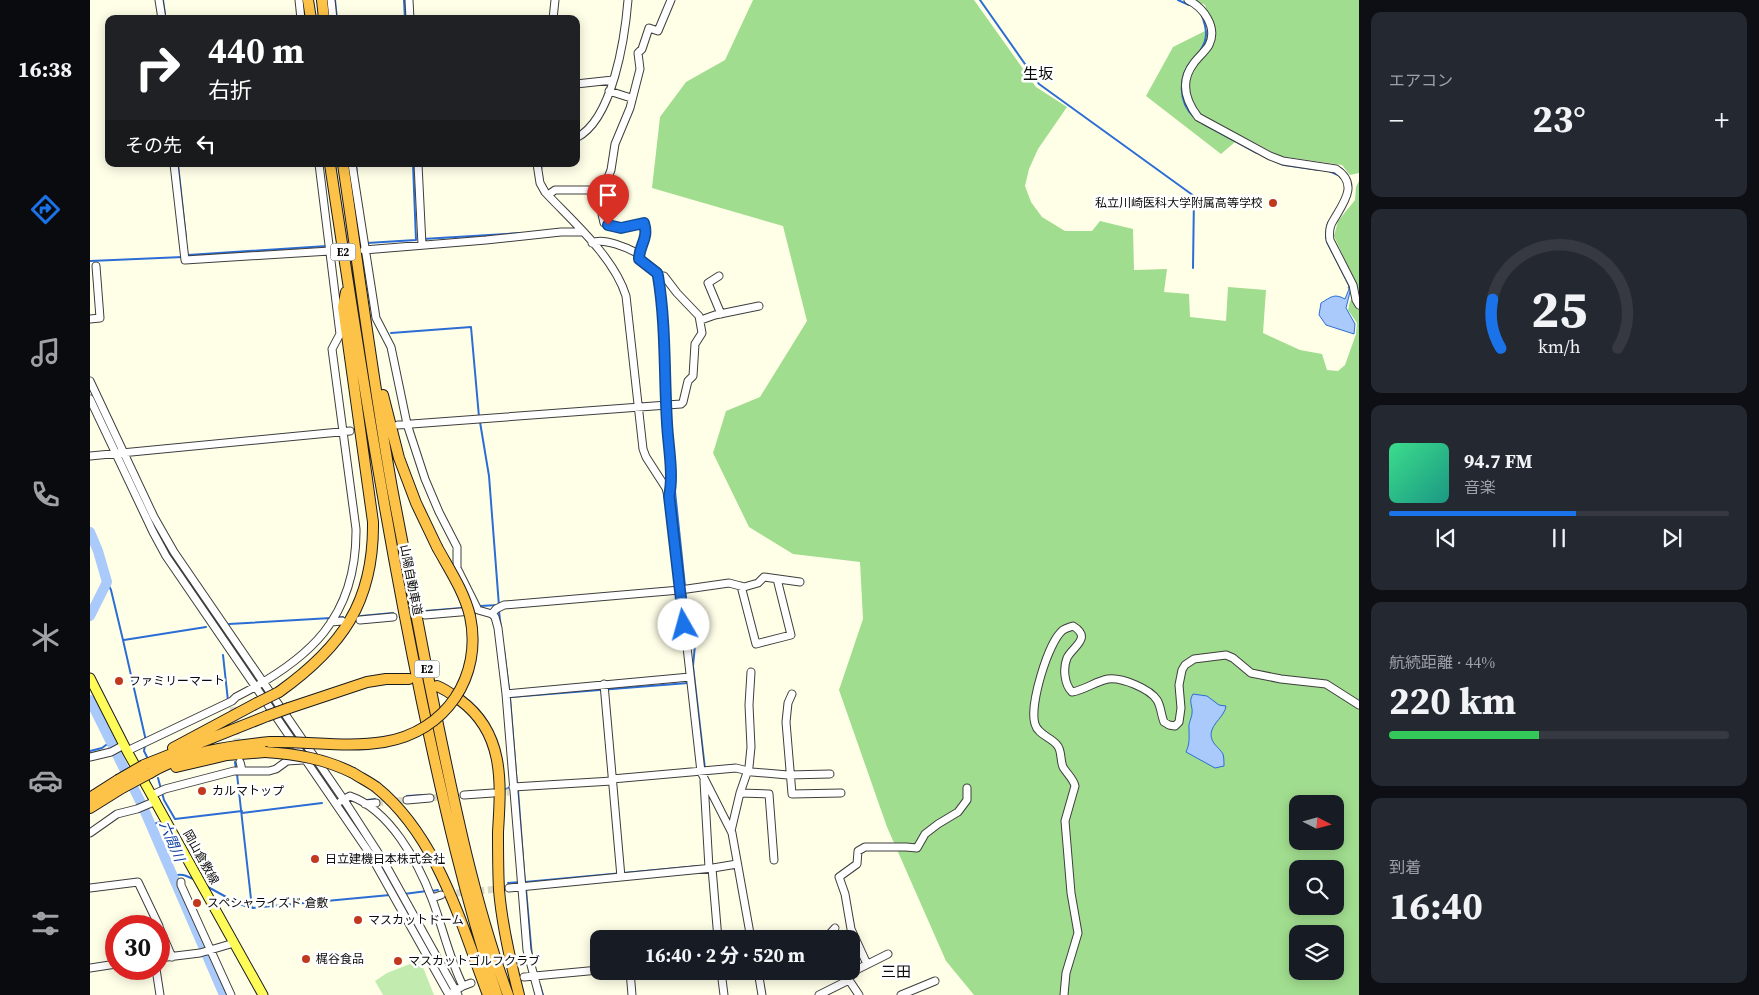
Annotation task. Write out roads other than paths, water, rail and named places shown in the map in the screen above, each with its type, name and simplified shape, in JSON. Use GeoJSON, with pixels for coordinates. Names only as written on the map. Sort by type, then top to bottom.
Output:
{"type":"FeatureCollection","features":[{"type":"Feature","properties":{"kind":"highway"},"geometry":{"type":"LineString","coordinates":[[308,0],[310,15]]}},
{"type":"Feature","properties":{"kind":"highway"},"geometry":{"type":"LineString","coordinates":[[322,0],[324,15]]}},
{"type":"Feature","properties":{"kind":"highway","name":"山陽自動車道"},"geometry":{"type":"LineString","coordinates":[[330,167],[347,283],[352,340],[414,664],[448,823],[474,925],[497,995]]}},
{"type":"Feature","properties":{"kind":"highway","name":"山陽自動車道"},"geometry":{"type":"LineString","coordinates":[[343,167],[392,487],[452,791],[478,900],[508,995]]}},
{"type":"Feature","properties":{"kind":"highway"},"geometry":{"type":"LineString","coordinates":[[147,769],[192,755],[227,747],[387,742],[425,727],[445,712],[466,679],[472,654],[473,635],[470,615],[462,593],[416,503],[399,458],[368,338]]}},
{"type":"Feature","properties":{"kind":"highway"},"geometry":{"type":"LineString","coordinates":[[147,769],[157,757],[279,692],[317,662],[332,646],[358,606],[371,563],[374,544],[371,500],[352,340]]}},
{"type":"Feature","properties":{"kind":"highway"},"geometry":{"type":"LineString","coordinates":[[90,798],[147,769],[267,716],[367,682],[386,679],[409,679]]}},
{"type":"Feature","properties":{"kind":"highway"},"geometry":{"type":"LineString","coordinates":[[437,686],[457,697],[471,708],[489,733],[495,750],[499,771],[500,890],[506,943],[519,995]]}},
{"type":"Feature","properties":{"kind":"highway"},"geometry":{"type":"LineString","coordinates":[[268,747],[318,759],[353,773],[375,787],[392,802],[405,817],[434,860],[455,906],[488,995]]}},
{"type":"Feature","properties":{"kind":"highway"},"geometry":{"type":"LineString","coordinates":[[90,808],[120,784]]}},
{"type":"Feature","properties":{"kind":"main road","name":"岡山倉敷線"},"geometry":{"type":"LineString","coordinates":[[90,678],[124,748],[158,794],[167,820],[263,995]]}},
{"type":"Feature","properties":{"kind":"street"},"geometry":{"type":"LineString","coordinates":[[159,0],[161,15]]}},
{"type":"Feature","properties":{"kind":"street"},"geometry":{"type":"LineString","coordinates":[[299,0],[301,15]]}},
{"type":"Feature","properties":{"kind":"street"},"geometry":{"type":"LineString","coordinates":[[331,0],[333,15]]}},
{"type":"Feature","properties":{"kind":"street"},"geometry":{"type":"LineString","coordinates":[[409,0],[410,15]]}},
{"type":"Feature","properties":{"kind":"street"},"geometry":{"type":"LineString","coordinates":[[553,15],[555,0]]}},
{"type":"Feature","properties":{"kind":"street"},"geometry":{"type":"LineString","coordinates":[[580,137],[593,124],[611,92],[624,39],[628,0]]}},
{"type":"Feature","properties":{"kind":"street"},"geometry":{"type":"LineString","coordinates":[[639,256],[646,235],[644,223],[621,228],[604,223],[602,190],[611,170],[615,144],[630,108],[631,98],[640,70],[638,53],[642,49],[650,28],[658,31],[671,0]]}},
{"type":"Feature","properties":{"kind":"street"},"geometry":{"type":"LineString","coordinates":[[1188,0],[1201,8],[1206,14],[1211,34],[1208,46],[1188,70],[1185,79],[1187,98],[1198,116],[1270,156],[1284,161],[1336,169],[1348,177],[1351,183],[1350,197],[1333,221],[1329,233],[1330,240],[1353,286],[1359,305]]}},
{"type":"Feature","properties":{"kind":"street"},"geometry":{"type":"LineString","coordinates":[[580,84],[613,80]]}},
{"type":"Feature","properties":{"kind":"street"},"geometry":{"type":"LineString","coordinates":[[611,92],[631,98]]}},
{"type":"Feature","properties":{"kind":"street"},"geometry":{"type":"LineString","coordinates":[[174,167],[186,260],[192,261],[330,247]]}},
{"type":"Feature","properties":{"kind":"street"},"geometry":{"type":"LineString","coordinates":[[90,757],[146,743],[231,703],[236,697],[263,683],[301,658],[332,619],[349,583],[356,541],[355,519],[347,431],[332,349],[340,334],[319,167]]}},
{"type":"Feature","properties":{"kind":"street"},"geometry":{"type":"LineString","coordinates":[[352,167],[376,318],[392,347],[407,424],[425,479],[457,547],[457,568],[478,610]]}},
{"type":"Feature","properties":{"kind":"street"},"geometry":{"type":"LineString","coordinates":[[418,167],[421,241]]}},
{"type":"Feature","properties":{"kind":"street"},"geometry":{"type":"LineString","coordinates":[[537,167],[540,184],[617,273],[626,296],[642,449],[669,496],[683,589],[690,681],[701,772],[731,830],[749,930]]}},
{"type":"Feature","properties":{"kind":"street"},"geometry":{"type":"LineString","coordinates":[[549,194],[555,190],[602,190]]}},
{"type":"Feature","properties":{"kind":"street"},"geometry":{"type":"LineString","coordinates":[[364,245],[421,241],[486,240],[561,232],[582,232]]}},
{"type":"Feature","properties":{"kind":"street"},"geometry":{"type":"LineString","coordinates":[[398,425],[667,406],[683,402],[688,381],[692,376],[695,344],[702,333],[699,316],[664,276],[659,275],[630,249],[602,241],[592,242]]}},
{"type":"Feature","properties":{"kind":"street"},"geometry":{"type":"LineString","coordinates":[[90,319],[100,318],[96,266]]}},
{"type":"Feature","properties":{"kind":"street"},"geometry":{"type":"LineString","coordinates":[[659,275],[672,485],[669,496]]}},
{"type":"Feature","properties":{"kind":"street"},"geometry":{"type":"LineString","coordinates":[[719,276],[708,283],[721,314]]}},
{"type":"Feature","properties":{"kind":"street"},"geometry":{"type":"LineString","coordinates":[[701,320],[759,306]]}},
{"type":"Feature","properties":{"kind":"street"},"geometry":{"type":"LineString","coordinates":[[90,381],[154,516],[174,552],[344,800],[403,894],[459,991]]}},
{"type":"Feature","properties":{"kind":"street"},"geometry":{"type":"LineString","coordinates":[[90,399],[166,556],[370,854],[449,995],[471,983]]}},
{"type":"Feature","properties":{"kind":"street"},"geometry":{"type":"LineString","coordinates":[[90,456],[347,431]]}},
{"type":"Feature","properties":{"kind":"street"},"geometry":{"type":"LineString","coordinates":[[492,614],[504,605],[729,583],[744,587],[758,583],[764,577],[800,582]]}},
{"type":"Feature","properties":{"kind":"street"},"geometry":{"type":"LineString","coordinates":[[740,586],[756,644],[790,635],[777,579]]}},
{"type":"Feature","properties":{"kind":"street"},"geometry":{"type":"LineString","coordinates":[[425,615],[478,610],[492,614],[495,617],[508,694],[527,950],[536,976],[539,995]]}},
{"type":"Feature","properties":{"kind":"street"},"geometry":{"type":"LineString","coordinates":[[360,620],[393,617]]}},
{"type":"Feature","properties":{"kind":"street"},"geometry":{"type":"LineString","coordinates":[[332,619],[342,621]]}},
{"type":"Feature","properties":{"kind":"street"},"geometry":{"type":"LineString","coordinates":[[1064,995],[1066,973],[1078,933],[1070,885],[1070,862],[1065,821],[1075,786],[1074,781],[1063,768],[1059,747],[1035,725],[1033,711],[1050,649],[1062,631],[1073,626],[1081,632],[1082,638],[1079,644],[1067,656],[1065,678],[1068,688],[1072,692],[1107,679],[1123,681],[1142,688],[1153,695],[1159,702],[1164,722],[1169,725],[1175,726],[1179,722],[1181,708],[1180,685],[1182,670],[1185,665],[1194,659],[1226,655],[1233,658],[1251,673],[1281,679],[1326,684],[1359,705]]}},
{"type":"Feature","properties":{"kind":"street"},"geometry":{"type":"LineString","coordinates":[[731,830],[748,770],[752,748],[749,706],[751,672]]}},
{"type":"Feature","properties":{"kind":"street"},"geometry":{"type":"LineString","coordinates":[[508,694],[690,681]]}},
{"type":"Feature","properties":{"kind":"street"},"geometry":{"type":"LineString","coordinates":[[605,687],[621,874]]}},
{"type":"Feature","properties":{"kind":"street"},"geometry":{"type":"LineString","coordinates":[[792,694],[788,703],[786,722],[792,794],[841,793]]}},
{"type":"Feature","properties":{"kind":"street"},"geometry":{"type":"LineString","coordinates":[[90,833],[117,814],[146,806],[158,794],[238,770],[269,771],[276,769],[287,761],[306,761]]}},
{"type":"Feature","properties":{"kind":"street"},"geometry":{"type":"LineString","coordinates":[[238,770],[240,762]]}},
{"type":"Feature","properties":{"kind":"street"},"geometry":{"type":"LineString","coordinates":[[514,789],[736,768],[790,775],[830,774]]}},
{"type":"Feature","properties":{"kind":"street"},"geometry":{"type":"LineString","coordinates":[[704,780],[717,930]]}},
{"type":"Feature","properties":{"kind":"street"},"geometry":{"type":"LineString","coordinates":[[867,964],[851,929],[845,894],[839,877],[857,864],[858,852],[865,847],[917,848],[925,834],[958,812],[967,800],[967,788]]}},
{"type":"Feature","properties":{"kind":"street"},"geometry":{"type":"LineString","coordinates":[[464,796],[493,793]]}},
{"type":"Feature","properties":{"kind":"street"},"geometry":{"type":"LineString","coordinates":[[740,793],[769,794],[774,860]]}},
{"type":"Feature","properties":{"kind":"street"},"geometry":{"type":"LineString","coordinates":[[337,804],[352,797],[365,804],[393,827],[405,845],[430,894],[459,991]]}},
{"type":"Feature","properties":{"kind":"street"},"geometry":{"type":"LineString","coordinates":[[407,800],[430,798]]}},
{"type":"Feature","properties":{"kind":"street"},"geometry":{"type":"LineString","coordinates":[[365,804],[376,803]]}},
{"type":"Feature","properties":{"kind":"street"},"geometry":{"type":"LineString","coordinates":[[508,888],[523,884],[621,874],[712,868],[737,864]]}},
{"type":"Feature","properties":{"kind":"street"},"geometry":{"type":"LineString","coordinates":[[90,888],[138,882],[154,915]]}},
{"type":"Feature","properties":{"kind":"street"},"geometry":{"type":"LineString","coordinates":[[182,882],[181,885],[231,995]]}},
{"type":"Feature","properties":{"kind":"street"},"geometry":{"type":"LineString","coordinates":[[430,894],[441,895]]}},
{"type":"Feature","properties":{"kind":"street"},"geometry":{"type":"LineString","coordinates":[[170,952],[172,957],[200,953],[234,943]]}},
{"type":"Feature","properties":{"kind":"street"},"geometry":{"type":"LineString","coordinates":[[860,968],[888,954]]}},
{"type":"Feature","properties":{"kind":"street"},"geometry":{"type":"LineString","coordinates":[[90,968],[105,966]]}},
{"type":"Feature","properties":{"kind":"street"},"geometry":{"type":"LineString","coordinates":[[524,977],[590,971]]}},
{"type":"Feature","properties":{"kind":"street"},"geometry":{"type":"LineString","coordinates":[[158,980],[160,995]]}},
{"type":"Feature","properties":{"kind":"street"},"geometry":{"type":"LineString","coordinates":[[631,980],[632,995]]}},
{"type":"Feature","properties":{"kind":"street"},"geometry":{"type":"LineString","coordinates":[[722,980],[724,995]]}},
{"type":"Feature","properties":{"kind":"street"},"geometry":{"type":"LineString","coordinates":[[760,980],[762,995]]}},
{"type":"Feature","properties":{"kind":"street"},"geometry":{"type":"LineString","coordinates":[[819,995],[841,980]]}},
{"type":"Feature","properties":{"kind":"street"},"geometry":{"type":"LineString","coordinates":[[851,980],[859,995]]}},
{"type":"Feature","properties":{"kind":"street"},"geometry":{"type":"LineString","coordinates":[[901,995],[911,993],[935,981]]}},
{"type":"Feature","properties":{"kind":"water"},"geometry":{"type":"Polygon","coordinates":[[[1350,286],[1346,308],[1355,324],[1354,334],[1326,325],[1319,315],[1321,303],[1335,296],[1345,299],[1348,287],[1350,286]]]}},
{"type":"Feature","properties":{"kind":"water"},"geometry":{"type":"Polygon","coordinates":[[[1193,694],[1207,696],[1219,705],[1226,706],[1211,734],[1214,743],[1223,754],[1224,766],[1215,768],[1186,752],[1189,743],[1189,725],[1192,715],[1191,699],[1193,694]]]}},
{"type":"Feature","properties":{"kind":"waterway"},"geometry":{"type":"LineString","coordinates":[[163,0],[165,14]]}},
{"type":"Feature","properties":{"kind":"waterway"},"geometry":{"type":"LineString","coordinates":[[335,0],[337,15]]}},
{"type":"Feature","properties":{"kind":"waterway"},"geometry":{"type":"LineString","coordinates":[[404,0],[405,15]]}},
{"type":"Feature","properties":{"kind":"waterway"},"geometry":{"type":"LineString","coordinates":[[980,0],[1039,84],[1194,196],[1193,268]]}},
{"type":"Feature","properties":{"kind":"waterway"},"geometry":{"type":"LineString","coordinates":[[1178,0],[1189,5]]}},
{"type":"Feature","properties":{"kind":"waterway"},"geometry":{"type":"LineString","coordinates":[[1197,55],[1206,36],[1202,16]]}},
{"type":"Feature","properties":{"kind":"waterway"},"geometry":{"type":"LineString","coordinates":[[1192,60],[1184,74],[1182,89],[1185,104],[1194,117]]}},
{"type":"Feature","properties":{"kind":"waterway"},"geometry":{"type":"LineString","coordinates":[[592,129],[601,117]]}},
{"type":"Feature","properties":{"kind":"waterway"},"geometry":{"type":"LineString","coordinates":[[1202,123],[1257,153]]}},
{"type":"Feature","properties":{"kind":"waterway"},"geometry":{"type":"LineString","coordinates":[[1272,160],[1284,165],[1319,170]]}},
{"type":"Feature","properties":{"kind":"waterway"},"geometry":{"type":"LineString","coordinates":[[178,167],[186,238]]}},
{"type":"Feature","properties":{"kind":"waterway"},"geometry":{"type":"LineString","coordinates":[[356,167],[357,174]]}},
{"type":"Feature","properties":{"kind":"waterway"},"geometry":{"type":"LineString","coordinates":[[367,243],[416,240],[413,167]]}},
{"type":"Feature","properties":{"kind":"waterway"},"geometry":{"type":"LineString","coordinates":[[1329,171],[1338,175]]}},
{"type":"Feature","properties":{"kind":"waterway"},"geometry":{"type":"LineString","coordinates":[[1326,238],[1329,221]]}},
{"type":"Feature","properties":{"kind":"waterway"},"geometry":{"type":"LineString","coordinates":[[423,239],[521,233]]}},
{"type":"Feature","properties":{"kind":"waterway"},"geometry":{"type":"LineString","coordinates":[[1327,242],[1350,287]]}},
{"type":"Feature","properties":{"kind":"waterway"},"geometry":{"type":"LineString","coordinates":[[188,255],[327,246]]}},
{"type":"Feature","properties":{"kind":"waterway"},"geometry":{"type":"LineString","coordinates":[[90,261],[183,257]]}},
{"type":"Feature","properties":{"kind":"waterway"},"geometry":{"type":"LineString","coordinates":[[391,333],[471,327],[479,417]]}},
{"type":"Feature","properties":{"kind":"waterway"},"geometry":{"type":"LineString","coordinates":[[480,422],[489,476],[499,606]]}},
{"type":"Feature","properties":{"kind":"waterway"},"geometry":{"type":"LineString","coordinates":[[674,482],[685,586]]}},
{"type":"Feature","properties":{"kind":"waterway","name":"六間川"},"geometry":{"type":"LineString","coordinates":[[90,532],[107,582],[90,616]]}},
{"type":"Feature","properties":{"kind":"waterway"},"geometry":{"type":"LineString","coordinates":[[107,582],[111,590],[146,741]]}},
{"type":"Feature","properties":{"kind":"waterway"},"geometry":{"type":"LineString","coordinates":[[685,591],[689,636],[695,645],[693,666],[705,769]]}},
{"type":"Feature","properties":{"kind":"waterway"},"geometry":{"type":"LineString","coordinates":[[480,606],[498,605]]}},
{"type":"Feature","properties":{"kind":"waterway"},"geometry":{"type":"LineString","coordinates":[[425,611],[462,608]]}},
{"type":"Feature","properties":{"kind":"waterway"},"geometry":{"type":"LineString","coordinates":[[499,611],[501,628]]}},
{"type":"Feature","properties":{"kind":"waterway"},"geometry":{"type":"LineString","coordinates":[[361,616],[393,613]]}},
{"type":"Feature","properties":{"kind":"waterway"},"geometry":{"type":"LineString","coordinates":[[336,618],[343,617]]}},
{"type":"Feature","properties":{"kind":"waterway"},"geometry":{"type":"LineString","coordinates":[[229,624],[331,618]]}},
{"type":"Feature","properties":{"kind":"waterway"},"geometry":{"type":"LineString","coordinates":[[124,640],[206,627]]}},
{"type":"Feature","properties":{"kind":"waterway"},"geometry":{"type":"LineString","coordinates":[[504,650],[517,785]]}},
{"type":"Feature","properties":{"kind":"waterway"},"geometry":{"type":"LineString","coordinates":[[223,655],[228,701]]}},
{"type":"Feature","properties":{"kind":"waterway"},"geometry":{"type":"LineString","coordinates":[[511,697],[688,683]]}},
{"type":"Feature","properties":{"kind":"waterway","name":"六間川"},"geometry":{"type":"LineString","coordinates":[[90,700],[143,807],[224,995]]}},
{"type":"Feature","properties":{"kind":"waterway"},"geometry":{"type":"LineString","coordinates":[[90,751],[102,748],[110,742]]}},
{"type":"Feature","properties":{"kind":"waterway"},"geometry":{"type":"LineString","coordinates":[[145,745],[144,751],[147,757]]}},
{"type":"Feature","properties":{"kind":"waterway"},"geometry":{"type":"LineString","coordinates":[[235,762],[236,769]]}},
{"type":"Feature","properties":{"kind":"waterway"},"geometry":{"type":"LineString","coordinates":[[237,774],[252,908]]}},
{"type":"Feature","properties":{"kind":"waterway"},"geometry":{"type":"LineString","coordinates":[[158,778],[164,800],[175,819],[242,811]]}},
{"type":"Feature","properties":{"kind":"waterway"},"geometry":{"type":"LineString","coordinates":[[518,790],[525,884]]}},
{"type":"Feature","properties":{"kind":"waterway"},"geometry":{"type":"LineString","coordinates":[[407,796],[424,795]]}},
{"type":"Feature","properties":{"kind":"waterway"},"geometry":{"type":"LineString","coordinates":[[367,800],[375,799]]}},
{"type":"Feature","properties":{"kind":"waterway"},"geometry":{"type":"LineString","coordinates":[[242,813],[322,803]]}},
{"type":"Feature","properties":{"kind":"waterway"},"geometry":{"type":"LineString","coordinates":[[151,825],[163,821]]}},
{"type":"Feature","properties":{"kind":"waterway"},"geometry":{"type":"LineString","coordinates":[[525,882],[699,866]]}},
{"type":"Feature","properties":{"kind":"waterway"},"geometry":{"type":"LineString","coordinates":[[172,877],[181,875],[195,880]]}},
{"type":"Feature","properties":{"kind":"waterway"},"geometry":{"type":"LineString","coordinates":[[508,883],[520,882]]}},
{"type":"Feature","properties":{"kind":"waterway"},"geometry":{"type":"LineString","coordinates":[[208,887],[239,904],[252,908],[390,895]]}},
{"type":"Feature","properties":{"kind":"waterway"},"geometry":{"type":"LineString","coordinates":[[526,889],[532,957]]}},
{"type":"Feature","properties":{"kind":"waterway"},"geometry":{"type":"LineString","coordinates":[[432,891],[438,890]]}},
{"type":"Feature","properties":{"kind":"waterway"},"geometry":{"type":"LineString","coordinates":[[404,894],[427,891]]}},
{"type":"Feature","properties":{"kind":"waterway"},"geometry":{"type":"LineString","coordinates":[[540,985],[543,995]]}},
{"type":"Feature","properties":{"kind":"tunnel"},"geometry":{"type":"LineString","coordinates":[[233,707],[238,749]]}},
{"type":"Feature","properties":{"kind":"tunnel"},"geometry":{"type":"LineString","coordinates":[[496,793],[509,792]]}},
{"type":"Feature","properties":{"kind":"tunnel"},"geometry":{"type":"LineString","coordinates":[[430,798],[464,795]]}},
{"type":"Feature","properties":{"kind":"tunnel"},"geometry":{"type":"LineString","coordinates":[[376,803],[407,800]]}},
{"type":"Feature","properties":{"kind":"tunnel"},"geometry":{"type":"LineString","coordinates":[[446,894],[509,888]]}},
{"type":"Feature","properties":{"kind":"place","name":"私立川崎医科大学附属高等学校"},"geometry":{"type":"Point","coordinates":[1273,203]}},
{"type":"Feature","properties":{"kind":"place","name":"ファミリーマート"},"geometry":{"type":"Point","coordinates":[119,681]}},
{"type":"Feature","properties":{"kind":"place","name":"カルマトップ"},"geometry":{"type":"Point","coordinates":[202,791]}},
{"type":"Feature","properties":{"kind":"place","name":"日立建機日本株式会社"},"geometry":{"type":"Point","coordinates":[315,859]}},
{"type":"Feature","properties":{"kind":"place","name":"スペシャライズド 倉敷"},"geometry":{"type":"Point","coordinates":[197,903]}},
{"type":"Feature","properties":{"kind":"place","name":"マスカットドーム"},"geometry":{"type":"Point","coordinates":[358,920]}},
{"type":"Feature","properties":{"kind":"place","name":"梶谷食品"},"geometry":{"type":"Point","coordinates":[306,959]}},
{"type":"Feature","properties":{"kind":"place","name":"マスカットゴルフクラブ"},"geometry":{"type":"Point","coordinates":[398,961]}},
{"type":"Feature","properties":{"kind":"district","name":"生坂"},"geometry":{"type":"Point","coordinates":[1038,73]}},
{"type":"Feature","properties":{"kind":"district","name":"三田"},"geometry":{"type":"Point","coordinates":[896,971]}}]}
